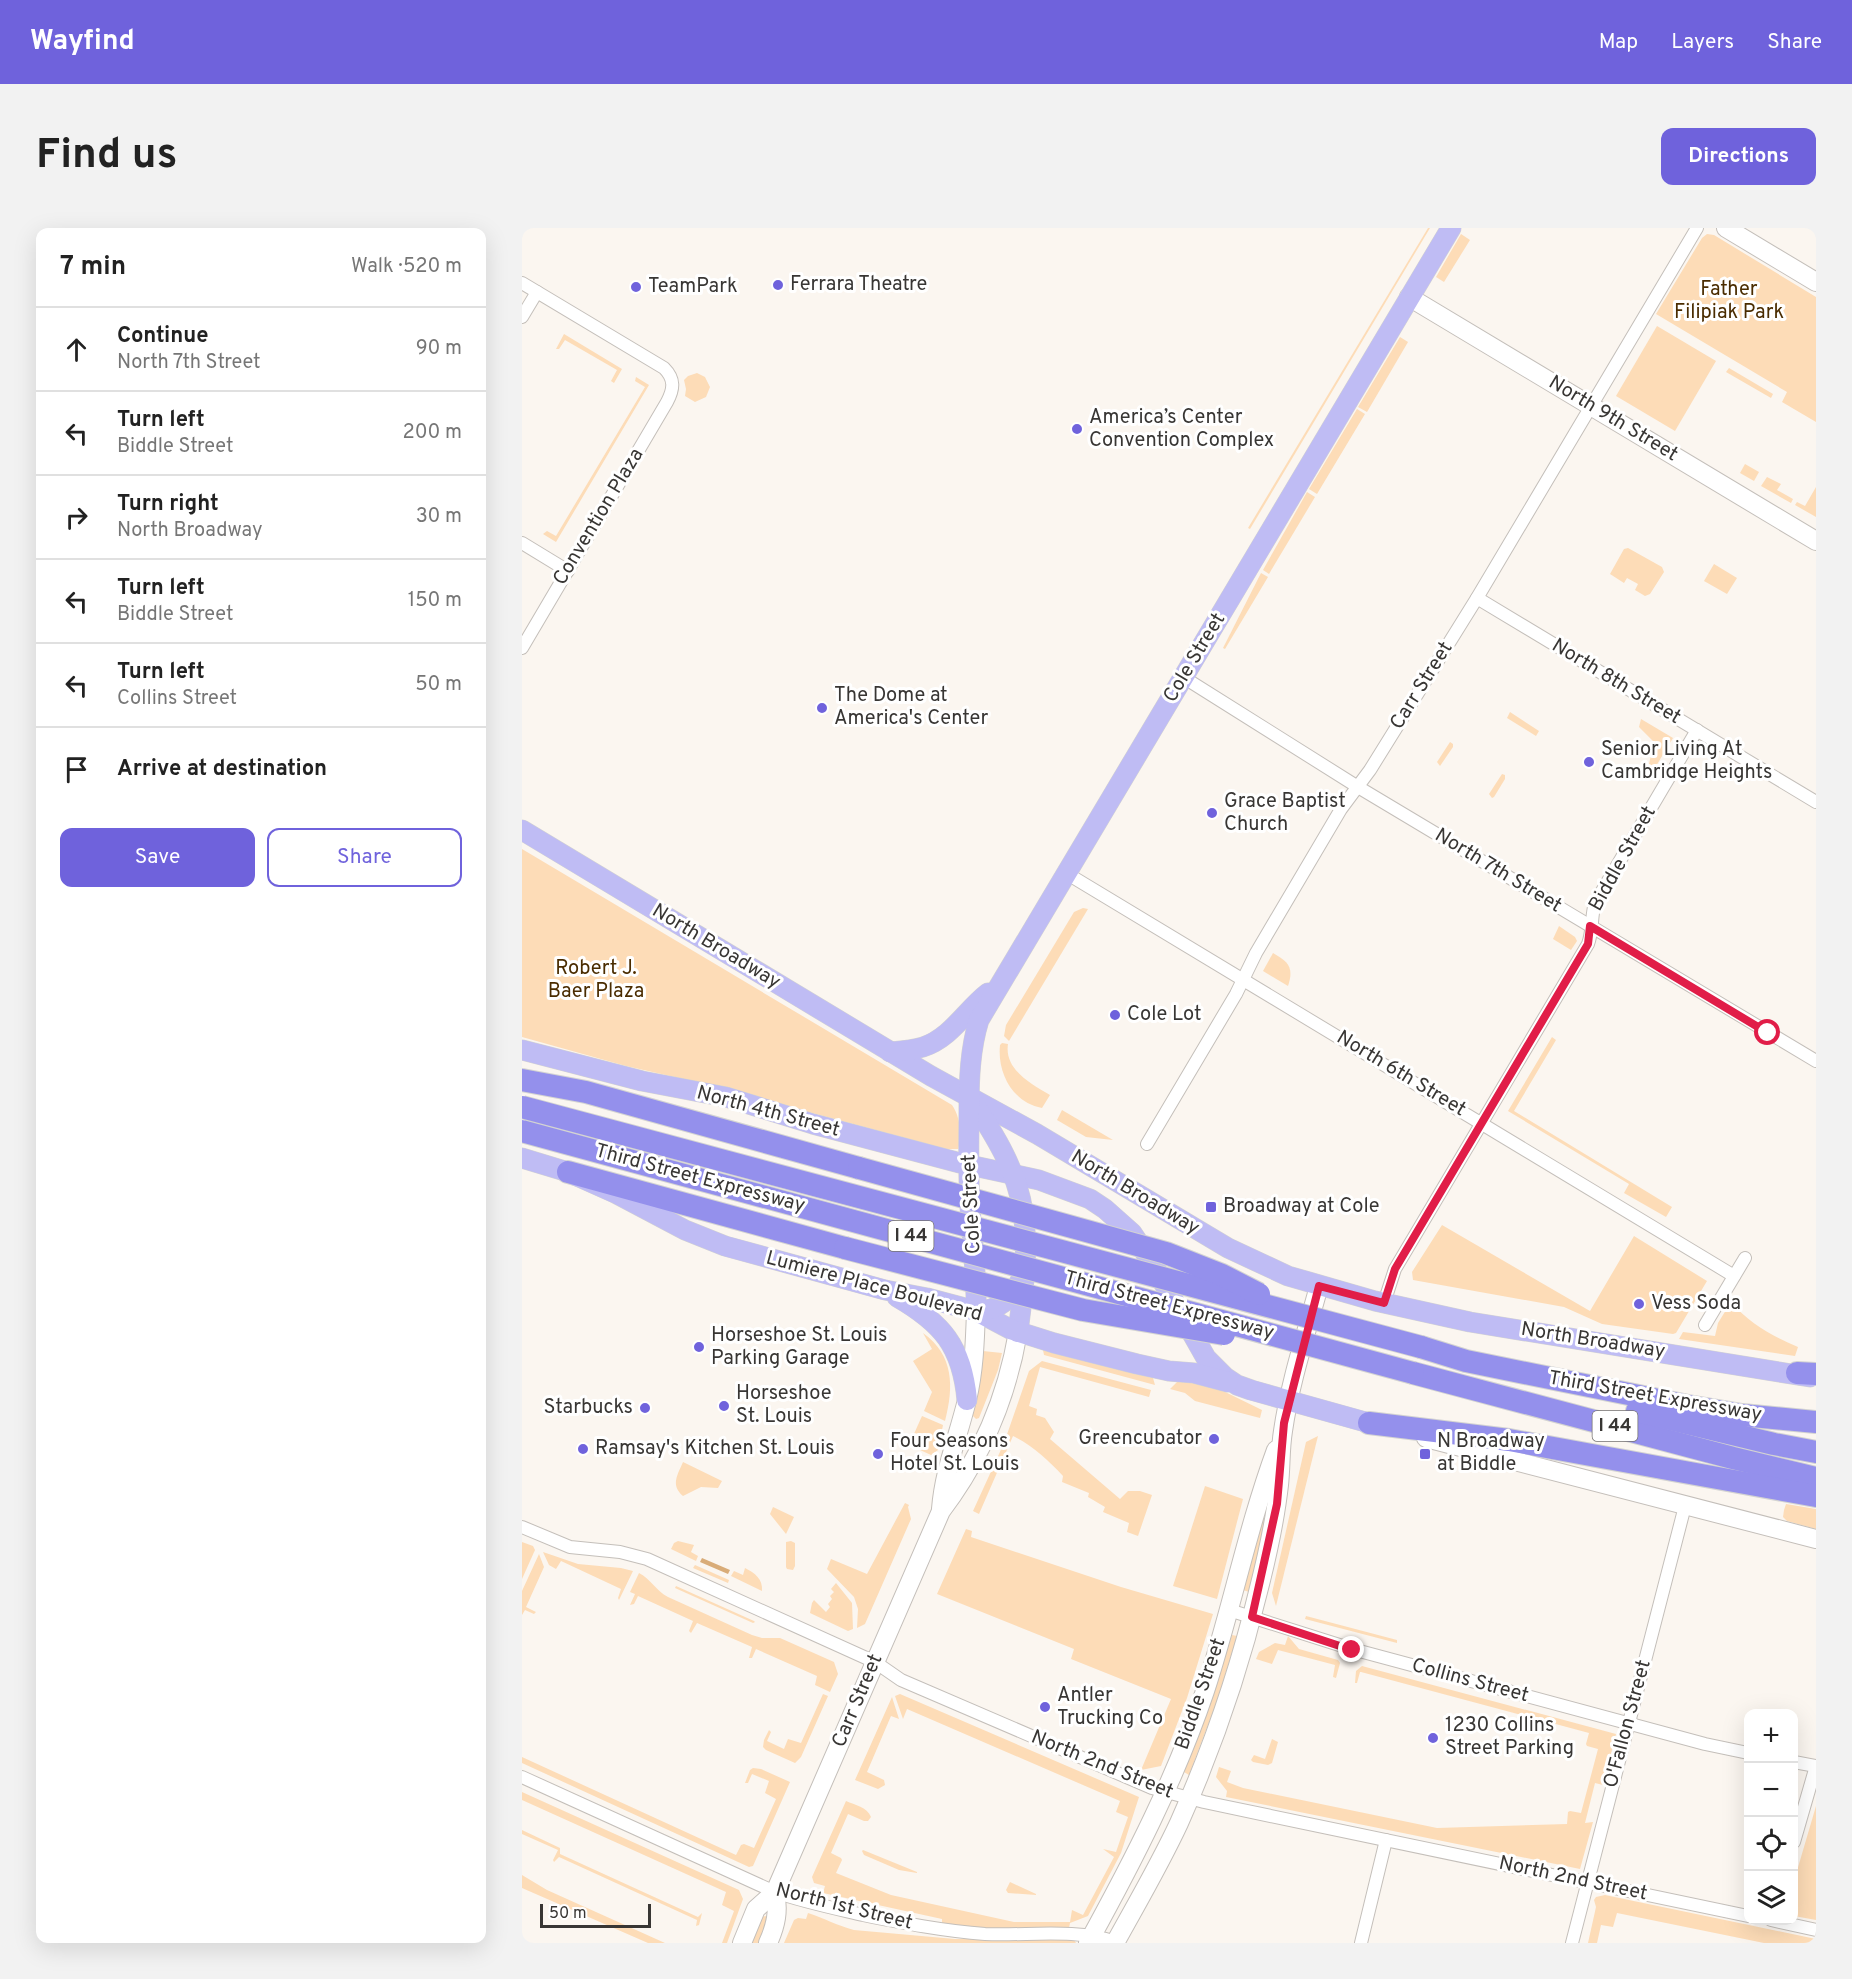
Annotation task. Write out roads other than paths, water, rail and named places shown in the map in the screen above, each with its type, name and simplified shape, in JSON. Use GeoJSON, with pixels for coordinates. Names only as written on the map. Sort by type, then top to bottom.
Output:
{"type":"FeatureCollection","features":[{"type":"Feature","properties":{"kind":"highway"},"geometry":{"type":"LineString","coordinates":[[522,1068],[586,1092]]}},
{"type":"Feature","properties":{"kind":"highway"},"geometry":{"type":"LineString","coordinates":[[522,1080],[586,1092],[1166,1253],[1222,1275],[1291,1312]]}},
{"type":"Feature","properties":{"kind":"highway","name":"Third Street Expressway"},"geometry":{"type":"LineString","coordinates":[[522,1107],[1291,1312],[1466,1361],[1688,1406],[1816,1422]]}},
{"type":"Feature","properties":{"kind":"highway","name":"Third Street Expressway"},"geometry":{"type":"LineString","coordinates":[[522,1131],[1413,1373],[1816,1478]]}},
{"type":"Feature","properties":{"kind":"highway"},"geometry":{"type":"LineString","coordinates":[[568,1172],[1083,1310],[1199,1330],[1300,1342]]}},
{"type":"Feature","properties":{"kind":"highway"},"geometry":{"type":"LineString","coordinates":[[1466,1361],[1621,1407],[1816,1452]]}},
{"type":"Feature","properties":{"kind":"highway"},"geometry":{"type":"LineString","coordinates":[[1369,1423],[1509,1440],[1816,1496]]}},
{"type":"Feature","properties":{"kind":"main road","name":"Cole Street"},"geometry":{"type":"LineString","coordinates":[[976,1311],[976,1273],[969,1164],[969,1097],[976,1032],[980,1020],[1451,228]]}},
{"type":"Feature","properties":{"kind":"main road","name":"North Broadway"},"geometry":{"type":"LineString","coordinates":[[522,830],[890,1052],[1047,1140],[1227,1248],[1288,1276],[1384,1303],[1470,1322],[1810,1375]]}},
{"type":"Feature","properties":{"kind":"main road"},"geometry":{"type":"LineString","coordinates":[[890,1052],[917,1048],[935,1042],[948,1033],[968,1010],[1000,983]]}},
{"type":"Feature","properties":{"kind":"main road","name":"North 4th Street"},"geometry":{"type":"LineString","coordinates":[[522,1050],[642,1082],[726,1098],[813,1125],[1013,1174]]}},
{"type":"Feature","properties":{"kind":"main road","name":"Cole Street"},"geometry":{"type":"LineString","coordinates":[[969,1097],[997,1140],[1013,1174],[1023,1210],[1024,1274],[1018,1332]]}},
{"type":"Feature","properties":{"kind":"main road","name":"Lumiere Place Boulevard"},"geometry":{"type":"LineString","coordinates":[[522,1158],[568,1172],[615,1193],[704,1239],[732,1248],[885,1290],[976,1311],[1018,1332],[1137,1364],[1205,1375],[1237,1385]]}},
{"type":"Feature","properties":{"kind":"main road"},"geometry":{"type":"LineString","coordinates":[[522,1171],[568,1172]]}},
{"type":"Feature","properties":{"kind":"main road","name":"North Broadway"},"geometry":{"type":"LineString","coordinates":[[1013,1174],[1058,1186],[1090,1199],[1106,1209],[1132,1233],[1154,1266],[1206,1358],[1225,1377],[1237,1385],[1369,1423]]}},
{"type":"Feature","properties":{"kind":"main road"},"geometry":{"type":"LineString","coordinates":[[976,1311],[997,1308],[1006,1302],[1016,1290],[1024,1274]]}},
{"type":"Feature","properties":{"kind":"main road"},"geometry":{"type":"LineString","coordinates":[[885,1290],[922,1312],[942,1330],[958,1357],[967,1400]]}},
{"type":"Feature","properties":{"kind":"street","name":"Carr Street"},"geometry":{"type":"LineString","coordinates":[[1148,1144],[1341,808],[1358,787],[1477,598],[1697,228]]}},
{"type":"Feature","properties":{"kind":"street"},"geometry":{"type":"LineString","coordinates":[[1726,228],[1816,282]]}},
{"type":"Feature","properties":{"kind":"street"},"geometry":{"type":"LineString","coordinates":[[522,283],[537,292],[522,317]]}},
{"type":"Feature","properties":{"kind":"street","name":"Convention Plaza"},"geometry":{"type":"LineString","coordinates":[[522,648],[667,402],[673,385],[670,375],[664,368],[537,292]]}},
{"type":"Feature","properties":{"kind":"street","name":"North 9th Street"},"geometry":{"type":"LineString","coordinates":[[1409,297],[1816,541]]}},
{"type":"Feature","properties":{"kind":"street"},"geometry":{"type":"LineString","coordinates":[[522,543],[568,571]]}},
{"type":"Feature","properties":{"kind":"street","name":"North 8th Street"},"geometry":{"type":"LineString","coordinates":[[1477,598],[1816,802]]}},
{"type":"Feature","properties":{"kind":"street","name":"North 7th Street"},"geometry":{"type":"LineString","coordinates":[[1183,677],[1358,787],[1816,1061]]}},
{"type":"Feature","properties":{"kind":"street","name":"Biddle Street"},"geometry":{"type":"LineString","coordinates":[[1384,1303],[1395,1269],[1588,944],[1595,903],[1697,730]]}},
{"type":"Feature","properties":{"kind":"street","name":"North 6th Street"},"geometry":{"type":"LineString","coordinates":[[1066,873],[1734,1276]]}},
{"type":"Feature","properties":{"kind":"street"},"geometry":{"type":"LineString","coordinates":[[1705,1325],[1745,1258]]}},
{"type":"Feature","properties":{"kind":"street","name":"Biddle Street"},"geometry":{"type":"LineString","coordinates":[[1090,1939],[1119,1887],[1165,1793],[1204,1693],[1258,1503],[1282,1432],[1319,1286]]}},
{"type":"Feature","properties":{"kind":"street","name":"Carr Street"},"geometry":{"type":"LineString","coordinates":[[941,1511],[946,1469],[967,1400],[973,1364],[976,1311]]}},
{"type":"Feature","properties":{"kind":"street","name":"Carr Street"},"geometry":{"type":"LineString","coordinates":[[742,1943],[756,1909],[775,1892],[941,1511],[965,1478],[992,1423],[1011,1368],[1018,1332]]}},
{"type":"Feature","properties":{"kind":"street","name":"North Broadway"},"geometry":{"type":"LineString","coordinates":[[1369,1423],[1816,1539]]}},
{"type":"Feature","properties":{"kind":"street","name":"Biddle Street"},"geometry":{"type":"LineString","coordinates":[[1116,1943],[1155,1872],[1189,1799],[1223,1710],[1252,1617],[1277,1504],[1282,1432]]}},
{"type":"Feature","properties":{"kind":"street","name":"O'Fallon Street"},"geometry":{"type":"LineString","coordinates":[[1572,1943],[1685,1506]]}},
{"type":"Feature","properties":{"kind":"street","name":"North 2nd Street"},"geometry":{"type":"LineString","coordinates":[[522,1527],[570,1547],[620,1552],[647,1559],[875,1662],[901,1680],[1165,1793],[1744,1915]]}},
{"type":"Feature","properties":{"kind":"street","name":"Collins Street"},"geometry":{"type":"LineString","coordinates":[[1229,1610],[1352,1650],[1744,1753]]}},
{"type":"Feature","properties":{"kind":"street"},"geometry":{"type":"LineString","coordinates":[[1798,1763],[1816,1766],[1798,1828]]}},
{"type":"Feature","properties":{"kind":"street","name":"North 1st Street"},"geometry":{"type":"LineString","coordinates":[[522,1777],[775,1892],[819,1905],[928,1928],[1090,1939],[1116,1943]]}},
{"type":"Feature","properties":{"kind":"street"},"geometry":{"type":"LineString","coordinates":[[1361,1943],[1386,1840]]}},
{"type":"Feature","properties":{"kind":"street","name":"Carr Street"},"geometry":{"type":"LineString","coordinates":[[768,1943],[776,1925],[775,1892]]}},
{"type":"Feature","properties":{"kind":"street"},"geometry":{"type":"LineString","coordinates":[[1794,1925],[1816,1930]]}},
{"type":"Feature","properties":{"kind":"place","name":"Ferrara Theatre"},"geometry":{"type":"Point","coordinates":[778,285]}},
{"type":"Feature","properties":{"kind":"place","name":"TeamPark"},"geometry":{"type":"Point","coordinates":[636,287]}},
{"type":"Feature","properties":{"kind":"place","name":"America’s Center Convention Complex"},"geometry":{"type":"Point","coordinates":[1077,429]}},
{"type":"Feature","properties":{"kind":"place","name":"The Dome at America's Center"},"geometry":{"type":"Point","coordinates":[822,708]}},
{"type":"Feature","properties":{"kind":"place","name":"Senior Living At Cambridge Heights"},"geometry":{"type":"Point","coordinates":[1589,762]}},
{"type":"Feature","properties":{"kind":"place","name":"Grace Baptist Church"},"geometry":{"type":"Point","coordinates":[1212,813]}},
{"type":"Feature","properties":{"kind":"place","name":"Cole Lot"},"geometry":{"type":"Point","coordinates":[1115,1015]}},
{"type":"Feature","properties":{"kind":"place","name":"Broadway at Cole"},"geometry":{"type":"Point","coordinates":[1211,1207]}},
{"type":"Feature","properties":{"kind":"place","name":"Vess Soda"},"geometry":{"type":"Point","coordinates":[1639,1304]}},
{"type":"Feature","properties":{"kind":"place","name":"Horseshoe St. Louis Parking Garage"},"geometry":{"type":"Point","coordinates":[699,1347]}},
{"type":"Feature","properties":{"kind":"place","name":"Horseshoe St. Louis"},"geometry":{"type":"Point","coordinates":[724,1406]}},
{"type":"Feature","properties":{"kind":"place","name":"Starbucks"},"geometry":{"type":"Point","coordinates":[645,1408]}},
{"type":"Feature","properties":{"kind":"place","name":"Greencubator"},"geometry":{"type":"Point","coordinates":[1214,1439]}},
{"type":"Feature","properties":{"kind":"place","name":"Ramsay's Kitchen St. Louis"},"geometry":{"type":"Point","coordinates":[583,1449]}},
{"type":"Feature","properties":{"kind":"place","name":"Four Seasons Hotel St. Louis"},"geometry":{"type":"Point","coordinates":[878,1454]}},
{"type":"Feature","properties":{"kind":"place","name":"N Broadway at Biddle"},"geometry":{"type":"Point","coordinates":[1425,1454]}},
{"type":"Feature","properties":{"kind":"place","name":"Antler Trucking Co"},"geometry":{"type":"Point","coordinates":[1045,1707]}},
{"type":"Feature","properties":{"kind":"place","name":"1230 Collins Street Parking"},"geometry":{"type":"Point","coordinates":[1433,1738]}},
{"type":"Feature","properties":{"kind":"park label","name":"Father Filipiak Park"},"geometry":{"type":"Point","coordinates":[1729,302]}},
{"type":"Feature","properties":{"kind":"park label","name":"Robert J. Baer Plaza"},"geometry":{"type":"Point","coordinates":[596,980]}}]}
